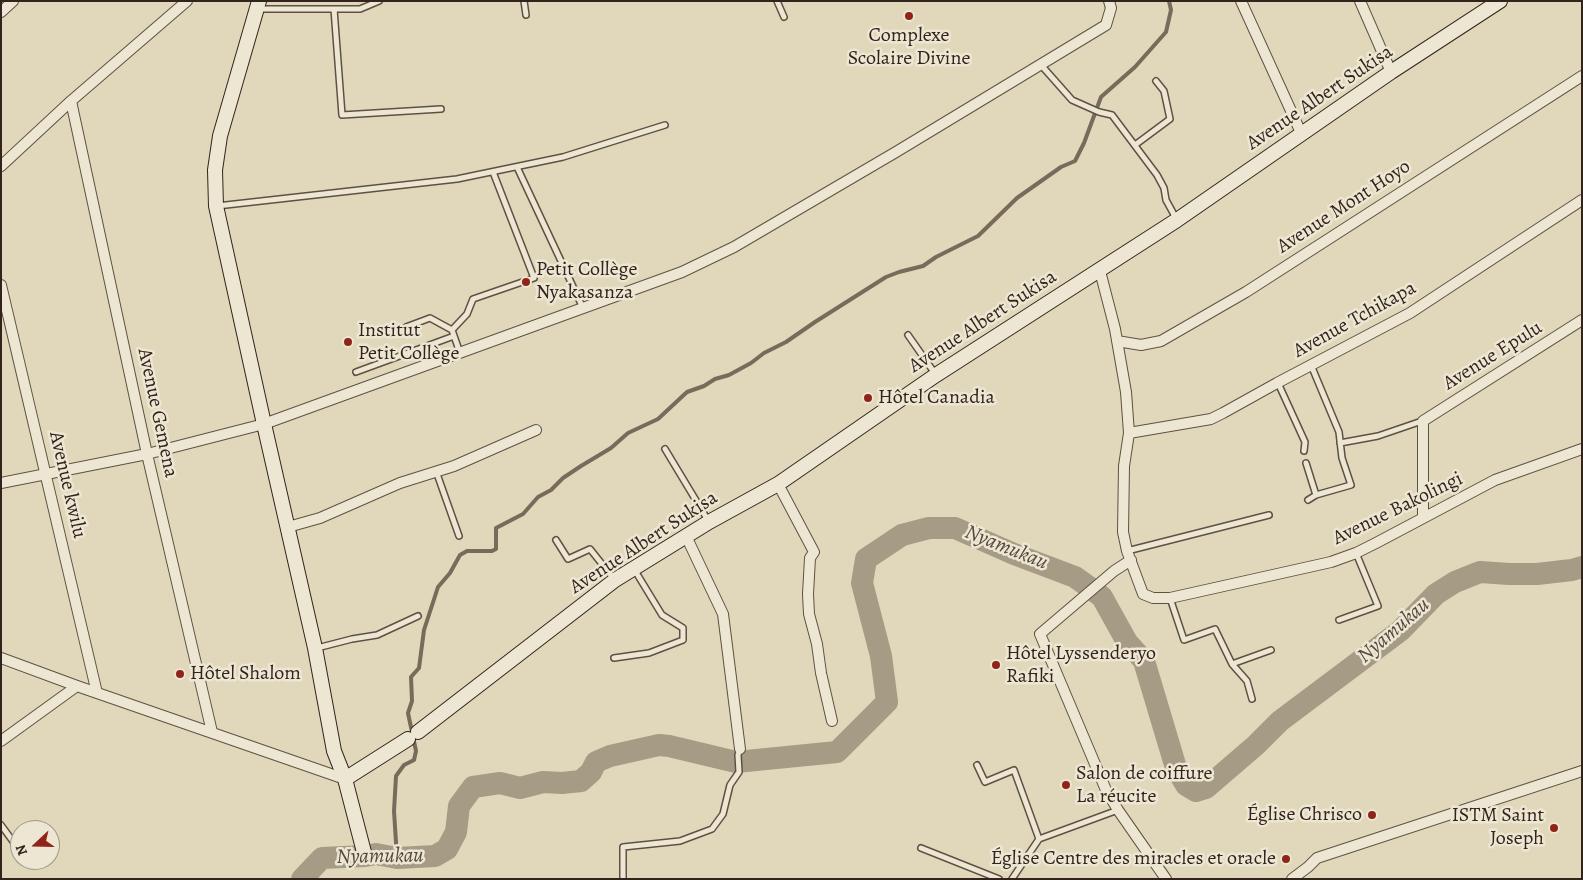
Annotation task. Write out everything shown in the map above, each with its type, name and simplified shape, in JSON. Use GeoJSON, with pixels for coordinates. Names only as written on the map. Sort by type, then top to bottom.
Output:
{"type":"FeatureCollection","features":[{"type":"Feature","properties":{"kind":"street"},"geometry":{"type":"LineString","coordinates":[[1,12],[13,1]]}},
{"type":"Feature","properties":{"kind":"street"},"geometry":{"type":"LineString","coordinates":[[1,166],[71,101],[187,1]]}},
{"type":"Feature","properties":{"kind":"street"},"geometry":{"type":"LineString","coordinates":[[1,483],[147,454],[264,424],[682,272],[734,248],[1106,25],[1111,8],[1109,1]]}},
{"type":"Feature","properties":{"kind":"street"},"geometry":{"type":"LineString","coordinates":[[1241,1],[1302,135]]}},
{"type":"Feature","properties":{"kind":"street"},"geometry":{"type":"LineString","coordinates":[[1360,1],[1392,72]]}},
{"type":"Feature","properties":{"kind":"street","name":"Avenue Albert Sukisa"},"geometry":{"type":"LineString","coordinates":[[345,779],[413,736],[615,580],[709,522],[778,484],[936,375],[1177,220],[1302,135],[1486,5],[1500,1]]}},
{"type":"Feature","properties":{"kind":"street"},"geometry":{"type":"LineString","coordinates":[[258,5],[220,136],[215,170],[216,206],[315,648],[334,751],[345,779],[365,856]]}},
{"type":"Feature","properties":{"kind":"street","name":"Avenue Mont Hoyo"},"geometry":{"type":"LineString","coordinates":[[1118,341],[1141,345],[1161,341],[1246,292],[1582,76]]}},
{"type":"Feature","properties":{"kind":"street","name":"Avenue Gemena"},"geometry":{"type":"LineString","coordinates":[[71,101],[147,454],[212,732]]}},
{"type":"Feature","properties":{"kind":"street","name":"Avenue Tchikapa"},"geometry":{"type":"LineString","coordinates":[[1128,433],[1211,418],[1223,413],[1277,382],[1410,312],[1582,200]]}},
{"type":"Feature","properties":{"kind":"street"},"geometry":{"type":"LineString","coordinates":[[1100,271],[1118,341],[1126,392],[1128,433],[1124,466],[1123,532],[1129,555],[1114,571],[1040,634],[1106,790],[1166,879]]}},
{"type":"Feature","properties":{"kind":"street","name":"Avenue kwilu"},"geometry":{"type":"LineString","coordinates":[[1,285],[97,693]]}},
{"type":"Feature","properties":{"kind":"street","name":"Avenue Epulu"},"geometry":{"type":"LineString","coordinates":[[1423,421],[1582,320]]}},
{"type":"Feature","properties":{"kind":"street"},"geometry":{"type":"LineString","coordinates":[[1423,421],[1423,517]]}},
{"type":"Feature","properties":{"kind":"street"},"geometry":{"type":"LineString","coordinates":[[288,527],[320,518],[400,483],[454,466],[536,430]]}},
{"type":"Feature","properties":{"kind":"street","name":"Avenue Bakolingi"},"geometry":{"type":"LineString","coordinates":[[1129,555],[1143,594],[1153,598],[1170,598],[1331,562],[1356,553],[1495,480],[1582,449]]}},
{"type":"Feature","properties":{"kind":"street"},"geometry":{"type":"LineString","coordinates":[[778,484],[814,552],[810,558],[809,614],[817,644],[821,673],[832,721]]}},
{"type":"Feature","properties":{"kind":"street"},"geometry":{"type":"LineString","coordinates":[[686,536],[722,614],[739,752]]}},
{"type":"Feature","properties":{"kind":"street"},"geometry":{"type":"LineString","coordinates":[[1,658],[345,779]]}},
{"type":"Feature","properties":{"kind":"street"},"geometry":{"type":"LineString","coordinates":[[1,742],[77,686]]}},
{"type":"Feature","properties":{"kind":"street"},"geometry":{"type":"LineString","coordinates":[[1292,879],[1308,868],[1317,858],[1582,771]]}},
{"type":"Feature","properties":{"kind":"street"},"geometry":{"type":"LineString","coordinates":[[1308,868],[1312,879]]}},
{"type":"Feature","properties":{"kind":"lane"},"geometry":{"type":"LineString","coordinates":[[258,5],[360,9],[379,1]]}},
{"type":"Feature","properties":{"kind":"lane"},"geometry":{"type":"LineString","coordinates":[[524,1],[526,16]]}},
{"type":"Feature","properties":{"kind":"lane"},"geometry":{"type":"LineString","coordinates":[[777,1],[784,17]]}},
{"type":"Feature","properties":{"kind":"lane"},"geometry":{"type":"LineString","coordinates":[[334,9],[342,115],[441,109]]}},
{"type":"Feature","properties":{"kind":"lane"},"geometry":{"type":"LineString","coordinates":[[1040,64],[1072,100],[1099,112],[1112,115],[1158,174],[1164,188],[1166,200],[1177,220]]}},
{"type":"Feature","properties":{"kind":"lane"},"geometry":{"type":"LineString","coordinates":[[1135,145],[1170,119],[1164,91],[1156,81]]}},
{"type":"Feature","properties":{"kind":"lane"},"geometry":{"type":"LineString","coordinates":[[216,206],[457,179],[563,157],[665,125]]}},
{"type":"Feature","properties":{"kind":"lane"},"geometry":{"type":"LineString","coordinates":[[518,167],[583,308]]}},
{"type":"Feature","properties":{"kind":"lane"},"geometry":{"type":"LineString","coordinates":[[452,330],[467,314],[473,299],[534,278],[493,172]]}},
{"type":"Feature","properties":{"kind":"lane"},"geometry":{"type":"LineString","coordinates":[[406,327],[430,318],[452,330],[460,352]]}},
{"type":"Feature","properties":{"kind":"lane"},"geometry":{"type":"LineString","coordinates":[[908,335],[936,375]]}},
{"type":"Feature","properties":{"kind":"lane"},"geometry":{"type":"LineString","coordinates":[[356,372],[454,336]]}},
{"type":"Feature","properties":{"kind":"lane"},"geometry":{"type":"LineString","coordinates":[[1308,500],[1316,495],[1351,486],[1342,458],[1339,432],[1311,365]]}},
{"type":"Feature","properties":{"kind":"lane"},"geometry":{"type":"LineString","coordinates":[[1277,382],[1305,442],[1304,451]]}},
{"type":"Feature","properties":{"kind":"lane"},"geometry":{"type":"LineString","coordinates":[[1340,443],[1378,436],[1423,421]]}},
{"type":"Feature","properties":{"kind":"lane"},"geometry":{"type":"LineString","coordinates":[[665,449],[709,522]]}},
{"type":"Feature","properties":{"kind":"lane"},"geometry":{"type":"LineString","coordinates":[[1306,463],[1316,495]]}},
{"type":"Feature","properties":{"kind":"lane"},"geometry":{"type":"LineString","coordinates":[[436,471],[459,536]]}},
{"type":"Feature","properties":{"kind":"lane"},"geometry":{"type":"LineString","coordinates":[[1129,555],[1269,515]]}},
{"type":"Feature","properties":{"kind":"lane"},"geometry":{"type":"LineString","coordinates":[[556,540],[568,559],[590,549],[615,580]]}},
{"type":"Feature","properties":{"kind":"lane"},"geometry":{"type":"LineString","coordinates":[[1340,620],[1378,606],[1356,553]]}},
{"type":"Feature","properties":{"kind":"lane"},"geometry":{"type":"LineString","coordinates":[[614,658],[649,653],[683,640],[683,628],[662,615],[633,569]]}},
{"type":"Feature","properties":{"kind":"lane"},"geometry":{"type":"LineString","coordinates":[[1170,598],[1184,640],[1215,629],[1232,664],[1247,681],[1252,699]]}},
{"type":"Feature","properties":{"kind":"lane"},"geometry":{"type":"LineString","coordinates":[[315,648],[377,635],[418,616]]}},
{"type":"Feature","properties":{"kind":"lane"},"geometry":{"type":"LineString","coordinates":[[1232,664],[1272,650]]}},
{"type":"Feature","properties":{"kind":"lane"},"geometry":{"type":"LineString","coordinates":[[623,879],[623,847],[680,841],[712,829],[723,814],[730,785],[739,772],[739,752]]}},
{"type":"Feature","properties":{"kind":"lane"},"geometry":{"type":"LineString","coordinates":[[977,765],[986,782],[1014,770],[1039,839]]}},
{"type":"Feature","properties":{"kind":"lane"},"geometry":{"type":"LineString","coordinates":[[1012,879],[1039,839],[1118,810]]}},
{"type":"Feature","properties":{"kind":"lane"},"geometry":{"type":"LineString","coordinates":[[1,825],[10,837]]}},
{"type":"Feature","properties":{"kind":"lane"},"geometry":{"type":"LineString","coordinates":[[921,848],[999,879]]}},
{"type":"Feature","properties":{"kind":"waterway"},"geometry":{"type":"LineString","coordinates":[[397,858],[394,811],[396,776],[404,765],[414,760],[416,751],[408,713],[412,701],[411,677],[419,668],[424,630],[438,587],[450,573],[460,555],[467,551],[492,551],[496,549],[496,528],[523,514],[538,497],[551,490],[563,478],[611,448],[628,433],[658,419],[687,392],[704,386],[715,379],[729,375],[751,363],[886,277],[923,266],[936,257],[978,236],[1017,198],[1061,167],[1075,161],[1084,143],[1101,97],[1135,67],[1166,32],[1171,10],[1169,1]]}},
{"type":"Feature","properties":{"kind":"waterway","name":"Nyamukau"},"geometry":{"type":"LineString","coordinates":[[302,879],[322,858],[376,854],[397,858],[435,856],[447,849],[456,832],[459,806],[473,787],[500,783],[520,788],[543,782],[581,781],[591,772],[596,762],[610,756],[659,745],[736,762],[837,752],[887,702],[881,656],[862,583],[866,559],[902,535],[929,528],[955,528],[1014,554],[1075,577],[1102,597],[1127,642],[1144,661],[1176,768],[1186,785],[1196,791],[1206,788],[1256,745],[1280,721],[1400,631],[1436,594],[1455,582],[1480,572],[1537,574],[1582,567]]}},
{"type":"Feature","properties":{"kind":"place","name":"Complexe Scolaire Divine"},"geometry":{"type":"Point","coordinates":[909,16]}},
{"type":"Feature","properties":{"kind":"place","name":"Petit Collège Nyakasanza"},"geometry":{"type":"Point","coordinates":[526,282]}},
{"type":"Feature","properties":{"kind":"place","name":"Institut Petit Collège"},"geometry":{"type":"Point","coordinates":[348,342]}},
{"type":"Feature","properties":{"kind":"place","name":"Hôtel Canadia"},"geometry":{"type":"Point","coordinates":[868,398]}},
{"type":"Feature","properties":{"kind":"place","name":"Hôtel Lyssenderyo Rafiki"},"geometry":{"type":"Point","coordinates":[996,665]}},
{"type":"Feature","properties":{"kind":"place","name":"Hôtel Shalom"},"geometry":{"type":"Point","coordinates":[180,674]}},
{"type":"Feature","properties":{"kind":"place","name":"Salon de coiffure La réucite"},"geometry":{"type":"Point","coordinates":[1066,785]}},
{"type":"Feature","properties":{"kind":"place","name":"Église Chrisco"},"geometry":{"type":"Point","coordinates":[1372,815]}},
{"type":"Feature","properties":{"kind":"place","name":"ISTM Saint Joseph"},"geometry":{"type":"Point","coordinates":[1554,828]}},
{"type":"Feature","properties":{"kind":"place","name":"Église Centre des miracles et oracle"},"geometry":{"type":"Point","coordinates":[1286,859]}}]}
